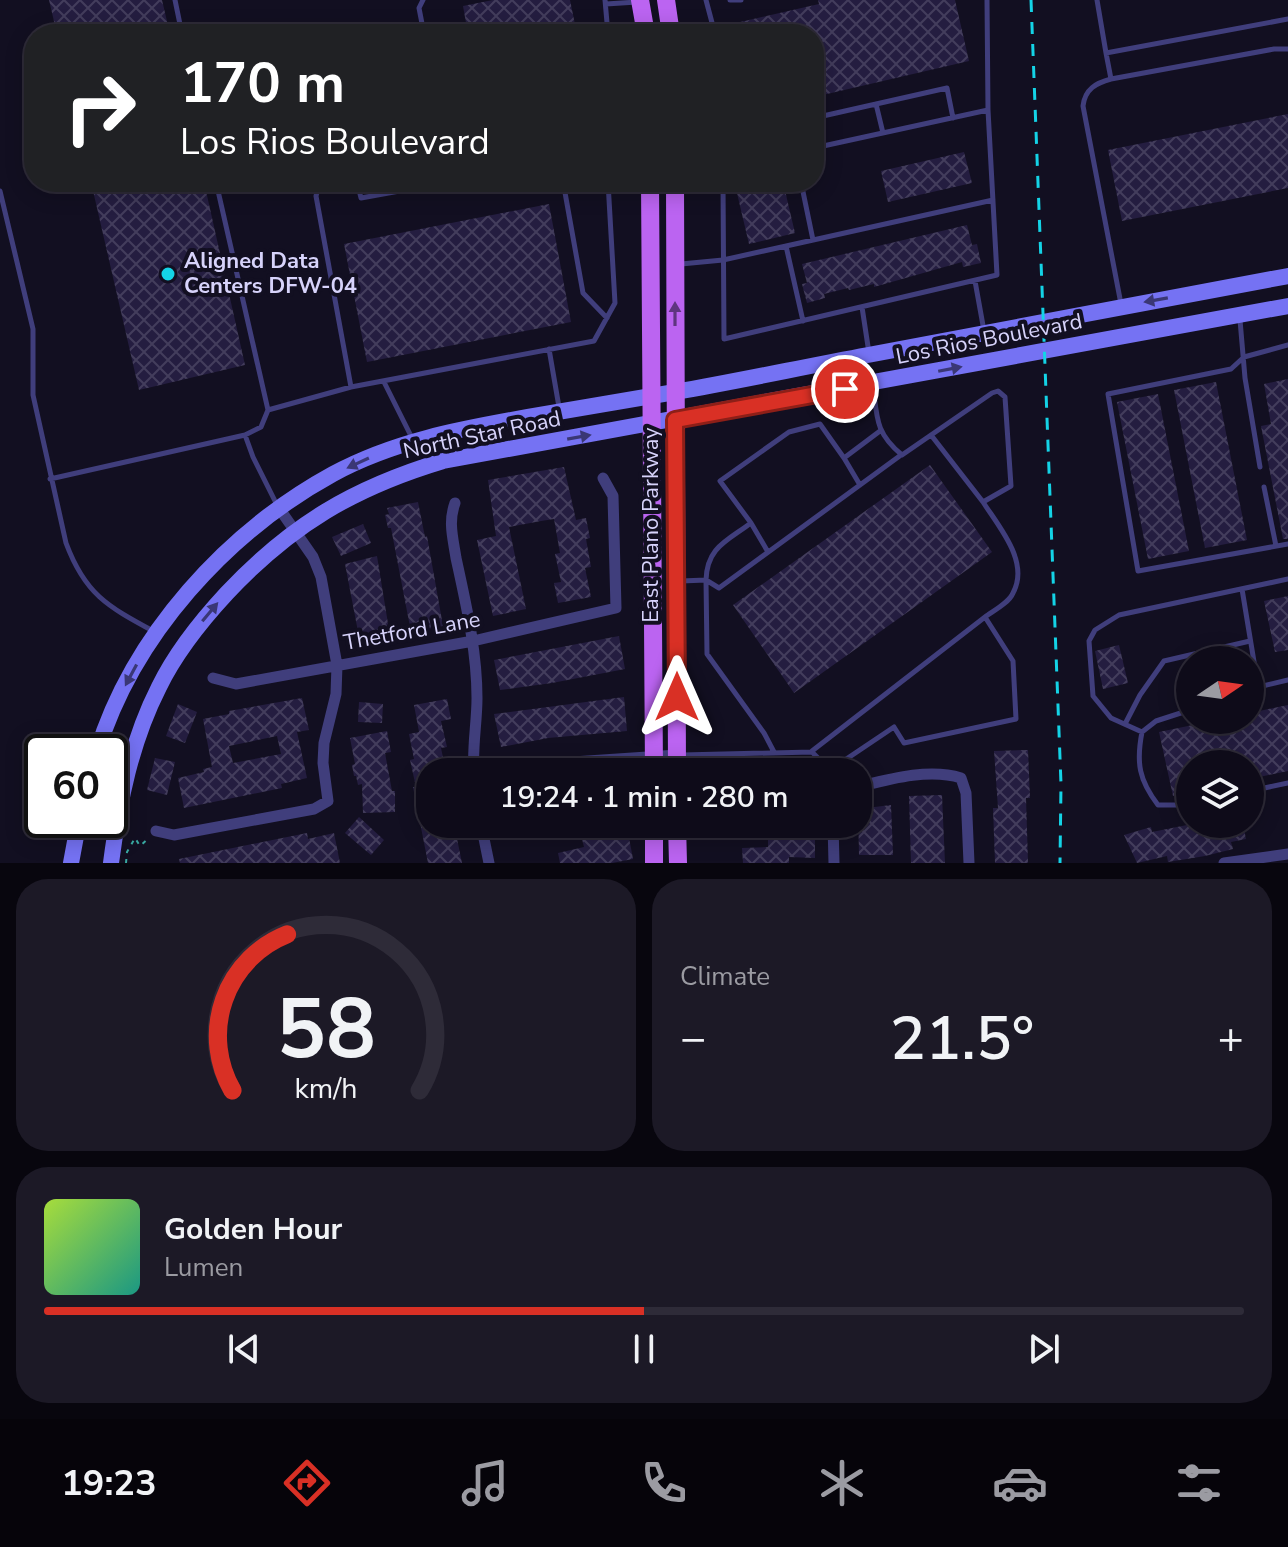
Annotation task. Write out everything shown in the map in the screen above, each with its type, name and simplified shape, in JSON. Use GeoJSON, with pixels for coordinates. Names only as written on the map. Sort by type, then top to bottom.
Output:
{"type":"FeatureCollection","features":[{"type":"Feature","properties":{"kind":"main road"},"geometry":{"type":"LineString","coordinates":[[666,0],[670,24]]}},
{"type":"Feature","properties":{"kind":"main road"},"geometry":{"type":"LineString","coordinates":[[643,1],[645,24]]}},
{"type":"Feature","properties":{"kind":"main road","name":"East Plano Parkway"},"geometry":{"type":"LineString","coordinates":[[650,192],[654,758]]}},
{"type":"Feature","properties":{"kind":"main road","name":"East Plano Parkway"},"geometry":{"type":"LineString","coordinates":[[675,192],[677,758]]}},
{"type":"Feature","properties":{"kind":"main road","name":"Los Rios Boulevard"},"geometry":{"type":"LineString","coordinates":[[676,392],[1288,276]]}},
{"type":"Feature","properties":{"kind":"main road"},"geometry":{"type":"LineString","coordinates":[[1233,286],[1239,315]]}},
{"type":"Feature","properties":{"kind":"main road","name":"Los Rios Boulevard"},"geometry":{"type":"LineString","coordinates":[[651,424],[1288,306]]}},
{"type":"Feature","properties":{"kind":"main road"},"geometry":{"type":"LineString","coordinates":[[869,354],[873,384]]}},
{"type":"Feature","properties":{"kind":"main road","name":"North Star Road"},"geometry":{"type":"LineString","coordinates":[[103,734],[132,672],[157,634],[226,552],[279,508],[343,469],[413,441],[446,432],[676,392]]}},
{"type":"Feature","properties":{"kind":"main road","name":"North Star Road"},"geometry":{"type":"LineString","coordinates":[[111,863],[128,769],[159,687],[183,647],[210,612],[259,559],[296,530],[362,490],[422,467],[651,424]]}},
{"type":"Feature","properties":{"kind":"main road"},"geometry":{"type":"LineString","coordinates":[[413,441],[422,467]]}},
{"type":"Feature","properties":{"kind":"main road"},"geometry":{"type":"LineString","coordinates":[[653,581],[676,581]]}},
{"type":"Feature","properties":{"kind":"main road"},"geometry":{"type":"LineString","coordinates":[[71,863],[76,838]]}},
{"type":"Feature","properties":{"kind":"main road"},"geometry":{"type":"LineString","coordinates":[[654,838],[654,863]]}},
{"type":"Feature","properties":{"kind":"main road"},"geometry":{"type":"LineString","coordinates":[[677,838],[678,863]]}},
{"type":"Feature","properties":{"kind":"street","name":"Thetford Lane"},"geometry":{"type":"LineString","coordinates":[[213,678],[236,684],[473,641],[616,608],[613,496],[603,478]]}},
{"type":"Feature","properties":{"kind":"street"},"geometry":{"type":"LineString","coordinates":[[455,503],[450,527],[473,641],[477,700],[473,758]]}},
{"type":"Feature","properties":{"kind":"street"},"geometry":{"type":"LineString","coordinates":[[156,831],[174,835],[314,809],[328,801],[324,743],[336,694],[337,665],[321,577],[313,557],[279,508]]}},
{"type":"Feature","properties":{"kind":"street"},"geometry":{"type":"LineString","coordinates":[[872,784],[906,777],[947,774],[961,778],[966,793],[969,863]]}},
{"type":"Feature","properties":{"kind":"street"},"geometry":{"type":"LineString","coordinates":[[484,838],[489,863]]}},
{"type":"Feature","properties":{"kind":"street"},"geometry":{"type":"LineString","coordinates":[[833,838],[834,863]]}},
{"type":"Feature","properties":{"kind":"street"},"geometry":{"type":"LineString","coordinates":[[1224,863],[1288,854]]}},
{"type":"Feature","properties":{"kind":"lane"},"geometry":{"type":"LineString","coordinates":[[175,0],[180,24]]}},
{"type":"Feature","properties":{"kind":"lane"},"geometry":{"type":"LineString","coordinates":[[422,24],[419,8],[423,0]]}},
{"type":"Feature","properties":{"kind":"lane"},"geometry":{"type":"LineString","coordinates":[[706,0],[712,24]]}},
{"type":"Feature","properties":{"kind":"lane"},"geometry":{"type":"LineString","coordinates":[[730,0],[741,0]]}},
{"type":"Feature","properties":{"kind":"lane"},"geometry":{"type":"LineString","coordinates":[[723,192],[724,339],[997,275],[988,110],[987,0]]}},
{"type":"Feature","properties":{"kind":"lane"},"geometry":{"type":"LineString","coordinates":[[1097,0],[1111,79]]}},
{"type":"Feature","properties":{"kind":"lane"},"geometry":{"type":"LineString","coordinates":[[607,24],[605,2],[643,1]]}},
{"type":"Feature","properties":{"kind":"lane"},"geometry":{"type":"LineString","coordinates":[[1106,53],[1288,19]]}},
{"type":"Feature","properties":{"kind":"lane"},"geometry":{"type":"LineString","coordinates":[[1121,307],[1084,98],[1093,86],[1111,79],[1288,49]]}},
{"type":"Feature","properties":{"kind":"lane"},"geometry":{"type":"LineString","coordinates":[[824,116],[947,88],[953,118]]}},
{"type":"Feature","properties":{"kind":"lane"},"geometry":{"type":"LineString","coordinates":[[876,104],[883,133]]}},
{"type":"Feature","properties":{"kind":"lane"},"geometry":{"type":"LineString","coordinates":[[824,146],[988,110]]}},
{"type":"Feature","properties":{"kind":"lane"},"geometry":{"type":"LineString","coordinates":[[0,191],[33,329],[33,395],[50,479],[73,563],[90,590],[111,608],[157,634]]}},
{"type":"Feature","properties":{"kind":"lane"},"geometry":{"type":"LineString","coordinates":[[50,479],[245,435],[261,427],[268,410],[218,192]]}},
{"type":"Feature","properties":{"kind":"lane"},"geometry":{"type":"LineString","coordinates":[[317,192],[351,387]]}},
{"type":"Feature","properties":{"kind":"lane"},"geometry":{"type":"LineString","coordinates":[[360,192],[361,198],[394,192]]}},
{"type":"Feature","properties":{"kind":"lane"},"geometry":{"type":"LineString","coordinates":[[565,192],[583,293],[607,318]]}},
{"type":"Feature","properties":{"kind":"lane"},"geometry":{"type":"LineString","coordinates":[[268,410],[351,387],[594,341],[615,303],[609,192]]}},
{"type":"Feature","properties":{"kind":"lane"},"geometry":{"type":"LineString","coordinates":[[803,192],[813,240]]}},
{"type":"Feature","properties":{"kind":"lane"},"geometry":{"type":"LineString","coordinates":[[675,264],[723,260],[993,200]]}},
{"type":"Feature","properties":{"kind":"lane"},"geometry":{"type":"LineString","coordinates":[[786,246],[803,321]]}},
{"type":"Feature","properties":{"kind":"lane"},"geometry":{"type":"LineString","coordinates":[[975,281],[985,333]]}},
{"type":"Feature","properties":{"kind":"lane"},"geometry":{"type":"LineString","coordinates":[[862,307],[869,354]]}},
{"type":"Feature","properties":{"kind":"lane"},"geometry":{"type":"LineString","coordinates":[[1239,315],[1260,467]]}},
{"type":"Feature","properties":{"kind":"lane"},"geometry":{"type":"LineString","coordinates":[[1288,345],[1244,357],[1231,369],[1108,394],[1138,571],[1288,544]]}},
{"type":"Feature","properties":{"kind":"lane"},"geometry":{"type":"LineString","coordinates":[[549,349],[560,412]]}},
{"type":"Feature","properties":{"kind":"lane"},"geometry":{"type":"LineString","coordinates":[[384,382],[413,441]]}},
{"type":"Feature","properties":{"kind":"lane"},"geometry":{"type":"LineString","coordinates":[[873,384],[880,431],[902,455]]}},
{"type":"Feature","properties":{"kind":"lane"},"geometry":{"type":"LineString","coordinates":[[676,581],[706,580],[719,588],[902,455],[992,393],[1002,392],[1005,397],[1011,486],[983,502]]}},
{"type":"Feature","properties":{"kind":"lane"},"geometry":{"type":"LineString","coordinates":[[768,552],[720,481],[789,432],[820,424],[860,485]]}},
{"type":"Feature","properties":{"kind":"lane"},"geometry":{"type":"LineString","coordinates":[[844,458],[880,431]]}},
{"type":"Feature","properties":{"kind":"lane"},"geometry":{"type":"LineString","coordinates":[[245,435],[264,482],[279,508]]}},
{"type":"Feature","properties":{"kind":"lane"},"geometry":{"type":"LineString","coordinates":[[730,758],[812,752],[1013,596],[1017,583],[1016,559],[1011,545],[983,502],[931,435]]}},
{"type":"Feature","properties":{"kind":"lane"},"geometry":{"type":"LineString","coordinates":[[1264,487],[1276,546]]}},
{"type":"Feature","properties":{"kind":"lane"},"geometry":{"type":"LineString","coordinates":[[751,523],[712,551],[706,565],[707,654],[764,733],[774,753]]}},
{"type":"Feature","properties":{"kind":"lane"},"geometry":{"type":"LineString","coordinates":[[1142,732],[1111,718],[1093,696],[1089,641],[1095,630],[1119,615],[1288,579]]}},
{"type":"Feature","properties":{"kind":"lane"},"geometry":{"type":"LineString","coordinates":[[1242,589],[1251,646]]}},
{"type":"Feature","properties":{"kind":"lane"},"geometry":{"type":"LineString","coordinates":[[812,752],[826,766],[833,768],[894,727],[904,743],[1016,719],[1013,661],[985,617]]}},
{"type":"Feature","properties":{"kind":"lane"},"geometry":{"type":"LineString","coordinates":[[1125,724],[1140,695],[1164,661],[1250,641]]}},
{"type":"Feature","properties":{"kind":"lane"},"geometry":{"type":"LineString","coordinates":[[1264,685],[1288,680]]}},
{"type":"Feature","properties":{"kind":"lane"},"geometry":{"type":"LineString","coordinates":[[1176,715],[1156,721],[1142,732],[1138,753],[1143,785],[1158,805],[1176,805]]}},
{"type":"Feature","properties":{"kind":"lane"},"geometry":{"type":"LineString","coordinates":[[1264,788],[1288,783]]}},
{"type":"Feature","properties":{"kind":"path"},"geometry":{"type":"LineString","coordinates":[[126,863],[127,852],[135,838],[140,846],[156,831]]}},
{"type":"Feature","properties":{"kind":"building"},"geometry":{"type":"Polygon","coordinates":[[[49,0],[162,0],[168,24],[55,24],[49,0]]]}},
{"type":"Feature","properties":{"kind":"building"},"geometry":{"type":"Polygon","coordinates":[[[493,0],[570,0],[575,24],[466,24],[463,6],[493,0]]]}},
{"type":"Feature","properties":{"kind":"building"},"geometry":{"type":"Polygon","coordinates":[[[818,0],[955,0],[969,61],[824,95],[824,24],[736,23],[819,4],[818,0]]]}},
{"type":"Feature","properties":{"kind":"building"},"geometry":{"type":"Polygon","coordinates":[[[1288,114],[1288,188],[1122,221],[1108,150],[1288,114]]]}},
{"type":"Feature","properties":{"kind":"building"},"geometry":{"type":"Polygon","coordinates":[[[964,152],[972,183],[888,202],[881,171],[964,152]]]}},
{"type":"Feature","properties":{"kind":"building","name":"Aligned Data Centers DFW-04"},"geometry":{"type":"Polygon","coordinates":[[[93,192],[206,192],[245,365],[139,390],[93,192]]]}},
{"type":"Feature","properties":{"kind":"building"},"geometry":{"type":"Polygon","coordinates":[[[737,192],[785,192],[795,233],[749,244],[737,192]]]}},
{"type":"Feature","properties":{"kind":"building"},"geometry":{"type":"Polygon","coordinates":[[[549,204],[571,322],[367,362],[344,244],[549,204]]]}},
{"type":"Feature","properties":{"kind":"building"},"geometry":{"type":"Polygon","coordinates":[[[967,225],[972,245],[977,244],[981,263],[963,267],[962,262],[874,287],[874,284],[848,288],[824,294],[825,298],[807,303],[802,284],[807,283],[802,264],[967,225]]]}},
{"type":"Feature","properties":{"kind":"building"},"geometry":{"type":"Polygon","coordinates":[[[1288,379],[1288,539],[1283,539],[1261,426],[1271,424],[1264,384],[1288,379]]]}},
{"type":"Feature","properties":{"kind":"building"},"geometry":{"type":"Polygon","coordinates":[[[1216,382],[1247,540],[1205,548],[1174,390],[1216,382]]]}},
{"type":"Feature","properties":{"kind":"building"},"geometry":{"type":"Polygon","coordinates":[[[1158,394],[1189,551],[1148,559],[1117,402],[1158,394]]]}},
{"type":"Feature","properties":{"kind":"building"},"geometry":{"type":"Polygon","coordinates":[[[930,465],[992,552],[794,693],[733,605],[930,465]]]}},
{"type":"Feature","properties":{"kind":"building"},"geometry":{"type":"Polygon","coordinates":[[[564,467],[576,520],[586,518],[591,567],[585,568],[591,597],[558,603],[554,583],[561,582],[555,554],[560,553],[554,519],[509,527],[526,609],[493,616],[477,540],[496,536],[488,480],[564,467]]]}},
{"type":"Feature","properties":{"kind":"building"},"geometry":{"type":"Polygon","coordinates":[[[418,502],[443,626],[411,632],[391,528],[388,528],[385,515],[389,514],[387,508],[418,502]]]}},
{"type":"Feature","properties":{"kind":"building"},"geometry":{"type":"Polygon","coordinates":[[[363,524],[371,543],[341,556],[332,537],[363,524]]]}},
{"type":"Feature","properties":{"kind":"building"},"geometry":{"type":"Polygon","coordinates":[[[377,556],[390,636],[360,642],[345,564],[377,556]]]}},
{"type":"Feature","properties":{"kind":"building"},"geometry":{"type":"Polygon","coordinates":[[[1288,596],[1288,650],[1275,652],[1264,601],[1288,596]]]}},
{"type":"Feature","properties":{"kind":"building"},"geometry":{"type":"Polygon","coordinates":[[[619,636],[625,669],[500,690],[494,660],[619,636]]]}},
{"type":"Feature","properties":{"kind":"building"},"geometry":{"type":"Polygon","coordinates":[[[1119,645],[1128,683],[1103,689],[1095,651],[1119,645]]]}},
{"type":"Feature","properties":{"kind":"building"},"geometry":{"type":"Polygon","coordinates":[[[624,697],[627,731],[548,738],[501,747],[494,714],[624,697]]]}},
{"type":"Feature","properties":{"kind":"building"},"geometry":{"type":"Polygon","coordinates":[[[302,698],[309,730],[297,732],[307,778],[281,784],[282,788],[184,808],[178,778],[212,767],[203,719],[229,714],[229,711],[302,698]],[[277,736],[229,746],[233,763],[281,754],[277,736]]]}},
{"type":"Feature","properties":{"kind":"building"},"geometry":{"type":"Polygon","coordinates":[[[447,699],[451,719],[441,721],[447,747],[441,748],[443,758],[416,758],[416,787],[410,760],[414,759],[409,734],[419,732],[414,705],[447,699]]]}},
{"type":"Feature","properties":{"kind":"building"},"geometry":{"type":"Polygon","coordinates":[[[359,702],[383,704],[382,723],[358,722],[359,702]]]}},
{"type":"Feature","properties":{"kind":"building"},"geometry":{"type":"Polygon","coordinates":[[[178,704],[197,712],[185,743],[166,736],[178,704]]]}},
{"type":"Feature","properties":{"kind":"building"},"geometry":{"type":"Polygon","coordinates":[[[1288,705],[1288,771],[1264,776],[1264,750],[1176,750],[1176,795],[1173,796],[1159,732],[1176,728],[1176,734],[1264,734],[1264,710],[1288,705]]]}},
{"type":"Feature","properties":{"kind":"building"},"geometry":{"type":"Polygon","coordinates":[[[387,731],[391,752],[385,753],[392,791],[395,791],[395,812],[363,813],[362,784],[358,785],[354,776],[350,738],[387,731]]]}},
{"type":"Feature","properties":{"kind":"building"},"geometry":{"type":"Polygon","coordinates":[[[1028,750],[1028,863],[995,863],[993,808],[998,808],[994,751],[1028,750]]]}},
{"type":"Feature","properties":{"kind":"building"},"geometry":{"type":"Polygon","coordinates":[[[155,758],[175,762],[167,795],[147,790],[155,758]]]}},
{"type":"Feature","properties":{"kind":"building"},"geometry":{"type":"Polygon","coordinates":[[[942,795],[945,863],[911,863],[909,796],[942,795]]]}},
{"type":"Feature","properties":{"kind":"building"},"geometry":{"type":"Polygon","coordinates":[[[891,805],[893,855],[859,855],[859,838],[872,838],[872,807],[891,805]]]}},
{"type":"Feature","properties":{"kind":"building"},"geometry":{"type":"Polygon","coordinates":[[[359,817],[384,840],[371,855],[345,833],[359,817]]]}},
{"type":"Feature","properties":{"kind":"building"},"geometry":{"type":"Polygon","coordinates":[[[1151,827],[1152,832],[1176,827],[1176,838],[1246,839],[1231,842],[1233,849],[1205,856],[1168,862],[1167,856],[1137,863],[1124,835],[1151,827]]]}},
{"type":"Feature","properties":{"kind":"building"},"geometry":{"type":"Polygon","coordinates":[[[307,833],[308,839],[334,833],[340,863],[180,863],[179,859],[307,833]]]}},
{"type":"Feature","properties":{"kind":"building"},"geometry":{"type":"Polygon","coordinates":[[[423,838],[457,838],[462,863],[428,863],[423,838]]]}},
{"type":"Feature","properties":{"kind":"building"},"geometry":{"type":"Polygon","coordinates":[[[629,838],[633,859],[612,863],[560,863],[558,853],[584,847],[582,839],[629,838]]]}},
{"type":"Feature","properties":{"kind":"building"},"geometry":{"type":"Polygon","coordinates":[[[768,838],[815,838],[815,858],[789,857],[789,863],[743,863],[742,848],[768,847],[768,838]]]}},
{"type":"Feature","properties":{"kind":"railway"},"geometry":{"type":"LineString","coordinates":[[1031,0],[1061,784],[1060,863]]}},
{"type":"Feature","properties":{"kind":"place","name":"Aligned Data Centers DFW-04"},"geometry":{"type":"Point","coordinates":[168,274]}},
{"type":"Feature","properties":{"kind":"route"},"geometry":{"type":"LineString","coordinates":[[677,697],[675,420],[845,389]]}}]}
